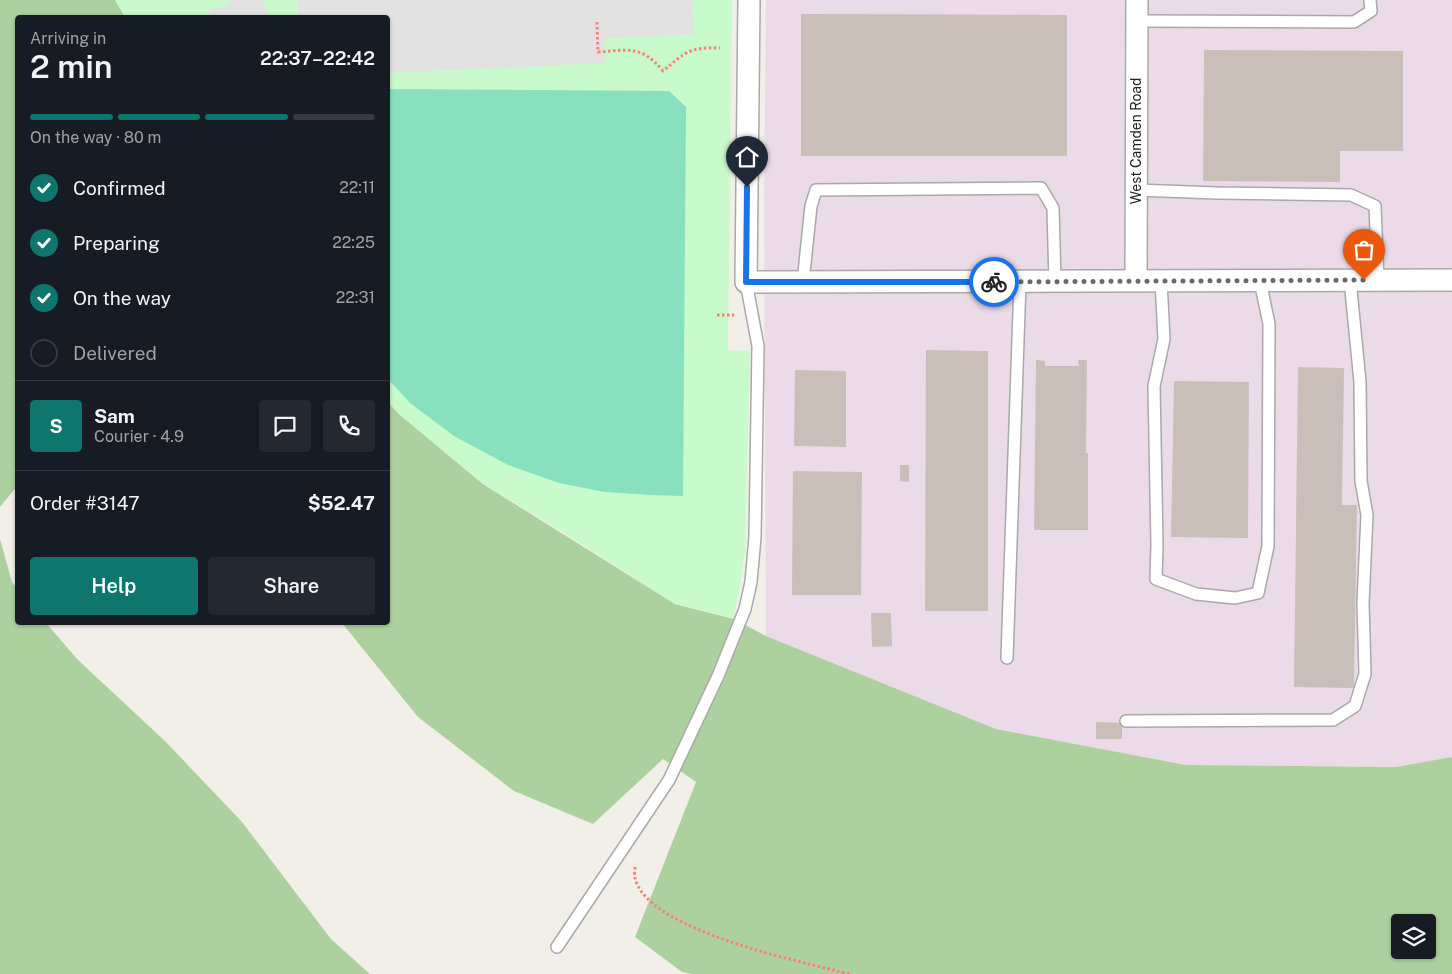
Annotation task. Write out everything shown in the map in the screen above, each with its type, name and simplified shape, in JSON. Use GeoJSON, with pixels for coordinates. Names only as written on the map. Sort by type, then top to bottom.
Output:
{"type":"FeatureCollection","features":[{"type":"Feature","properties":{"kind":"street"},"geometry":{"type":"LineString","coordinates":[[749,0],[746,282],[1452,280]]}},
{"type":"Feature","properties":{"kind":"street","name":"West Camden Road"},"geometry":{"type":"LineString","coordinates":[[1136,0],[1136,281]]}},
{"type":"Feature","properties":{"kind":"lane"},"geometry":{"type":"LineString","coordinates":[[1136,21],[1354,22],[1371,11],[1370,0]]}},
{"type":"Feature","properties":{"kind":"lane"},"geometry":{"type":"LineString","coordinates":[[803,282],[811,206],[816,190],[1041,188],[1053,208],[1055,282]]}},
{"type":"Feature","properties":{"kind":"lane"},"geometry":{"type":"LineString","coordinates":[[1136,190],[1351,195],[1375,206],[1378,281]]}},
{"type":"Feature","properties":{"kind":"lane"},"geometry":{"type":"LineString","coordinates":[[1126,720],[1334,720],[1354,706],[1365,674],[1363,603],[1367,516],[1361,481],[1360,382],[1350,280]]}},
{"type":"Feature","properties":{"kind":"lane"},"geometry":{"type":"LineString","coordinates":[[1161,281],[1164,339],[1154,386],[1156,579],[1196,594],[1235,598],[1258,593],[1268,546],[1269,324],[1260,281]]}},
{"type":"Feature","properties":{"kind":"lane"},"geometry":{"type":"LineString","coordinates":[[557,946],[669,780],[718,676],[745,609],[751,582],[755,538],[758,346],[746,282]]}},
{"type":"Feature","properties":{"kind":"lane"},"geometry":{"type":"LineString","coordinates":[[1007,658],[1020,282]]}},
{"type":"Feature","properties":{"kind":"path"},"geometry":{"type":"LineString","coordinates":[[597,22],[598,52],[634,50],[646,55],[663,71],[683,54],[694,49],[704,47],[720,48]]}},
{"type":"Feature","properties":{"kind":"path"},"geometry":{"type":"LineString","coordinates":[[636,863],[634,878],[642,893],[665,914],[698,930],[734,944],[850,974]]}},
{"type":"Feature","properties":{"kind":"shaded area"},"geometry":{"type":"Polygon","coordinates":[[[230,0],[263,0],[267,12],[271,15],[210,15],[208,9],[229,6],[230,0]]]}},
{"type":"Feature","properties":{"kind":"shaded area"},"geometry":{"type":"Polygon","coordinates":[[[297,0],[692,0],[694,34],[606,38],[604,41],[604,63],[390,73],[390,15],[298,15],[297,0]]]}},
{"type":"Feature","properties":{"kind":"shaded area"},"geometry":{"type":"Polygon","coordinates":[[[766,0],[1452,0],[1452,757],[1396,767],[1186,765],[996,729],[766,636],[764,197],[766,0]]]}},
{"type":"Feature","properties":{"kind":"green space"},"geometry":{"type":"Polygon","coordinates":[[[0,0],[115,0],[124,15],[15,15],[15,489],[0,507],[0,0]]]}},
{"type":"Feature","properties":{"kind":"green space"},"geometry":{"type":"Polygon","coordinates":[[[115,0],[732,0],[728,350],[750,351],[745,553],[734,619],[675,604],[563,532],[483,484],[399,414],[390,404],[390,15],[124,15],[115,0]]]}},
{"type":"Feature","properties":{"kind":"green space"},"geometry":{"type":"Polygon","coordinates":[[[390,89],[669,91],[686,107],[683,496],[605,492],[559,483],[508,465],[454,436],[410,403],[390,381],[390,89]]]}},
{"type":"Feature","properties":{"kind":"green space"},"geometry":{"type":"Polygon","coordinates":[[[390,404],[399,414],[483,484],[675,604],[734,619],[766,636],[996,729],[1186,765],[1396,767],[1452,757],[1452,974],[692,974],[682,972],[635,937],[696,782],[663,759],[593,824],[514,791],[418,717],[344,625],[390,625],[390,404]]]}},
{"type":"Feature","properties":{"kind":"green space"},"geometry":{"type":"Polygon","coordinates":[[[0,539],[12,582],[15,586],[15,625],[48,625],[78,660],[165,741],[242,822],[331,939],[370,974],[0,974],[0,539]]]}},
{"type":"Feature","properties":{"kind":"building"},"geometry":{"type":"Polygon","coordinates":[[[801,14],[1067,15],[1067,156],[801,156],[801,14]]]}},
{"type":"Feature","properties":{"kind":"building"},"geometry":{"type":"Polygon","coordinates":[[[1204,50],[1403,51],[1403,151],[1340,151],[1340,182],[1203,181],[1204,50]]]}},
{"type":"Feature","properties":{"kind":"building"},"geometry":{"type":"Polygon","coordinates":[[[926,350],[988,351],[988,611],[925,611],[926,350]]]}},
{"type":"Feature","properties":{"kind":"building"},"geometry":{"type":"Polygon","coordinates":[[[1036,360],[1045,361],[1045,366],[1079,366],[1078,360],[1087,360],[1086,453],[1088,453],[1088,530],[1034,530],[1036,360]]]}},
{"type":"Feature","properties":{"kind":"building"},"geometry":{"type":"Polygon","coordinates":[[[1298,367],[1344,368],[1342,505],[1357,505],[1354,688],[1294,687],[1298,367]]]}},
{"type":"Feature","properties":{"kind":"building"},"geometry":{"type":"Polygon","coordinates":[[[795,370],[846,371],[846,447],[794,446],[795,370]]]}},
{"type":"Feature","properties":{"kind":"building"},"geometry":{"type":"Polygon","coordinates":[[[1174,381],[1249,382],[1248,538],[1171,537],[1174,381]]]}},
{"type":"Feature","properties":{"kind":"building"},"geometry":{"type":"Polygon","coordinates":[[[900,465],[909,465],[909,482],[900,481],[900,465]]]}},
{"type":"Feature","properties":{"kind":"building"},"geometry":{"type":"Polygon","coordinates":[[[793,471],[862,472],[861,595],[792,595],[793,471]]]}},
{"type":"Feature","properties":{"kind":"building"},"geometry":{"type":"Polygon","coordinates":[[[871,613],[891,613],[892,646],[872,647],[871,613]]]}},
{"type":"Feature","properties":{"kind":"building"},"geometry":{"type":"Polygon","coordinates":[[[1096,722],[1122,723],[1122,739],[1096,739],[1096,722]]]}},
{"type":"Feature","properties":{"kind":"way so far"},"geometry":{"type":"LineString","coordinates":[[994,282],[1364,280]]}},
{"type":"Feature","properties":{"kind":"route"},"geometry":{"type":"LineString","coordinates":[[747,187],[746,282],[994,282]]}}]}
